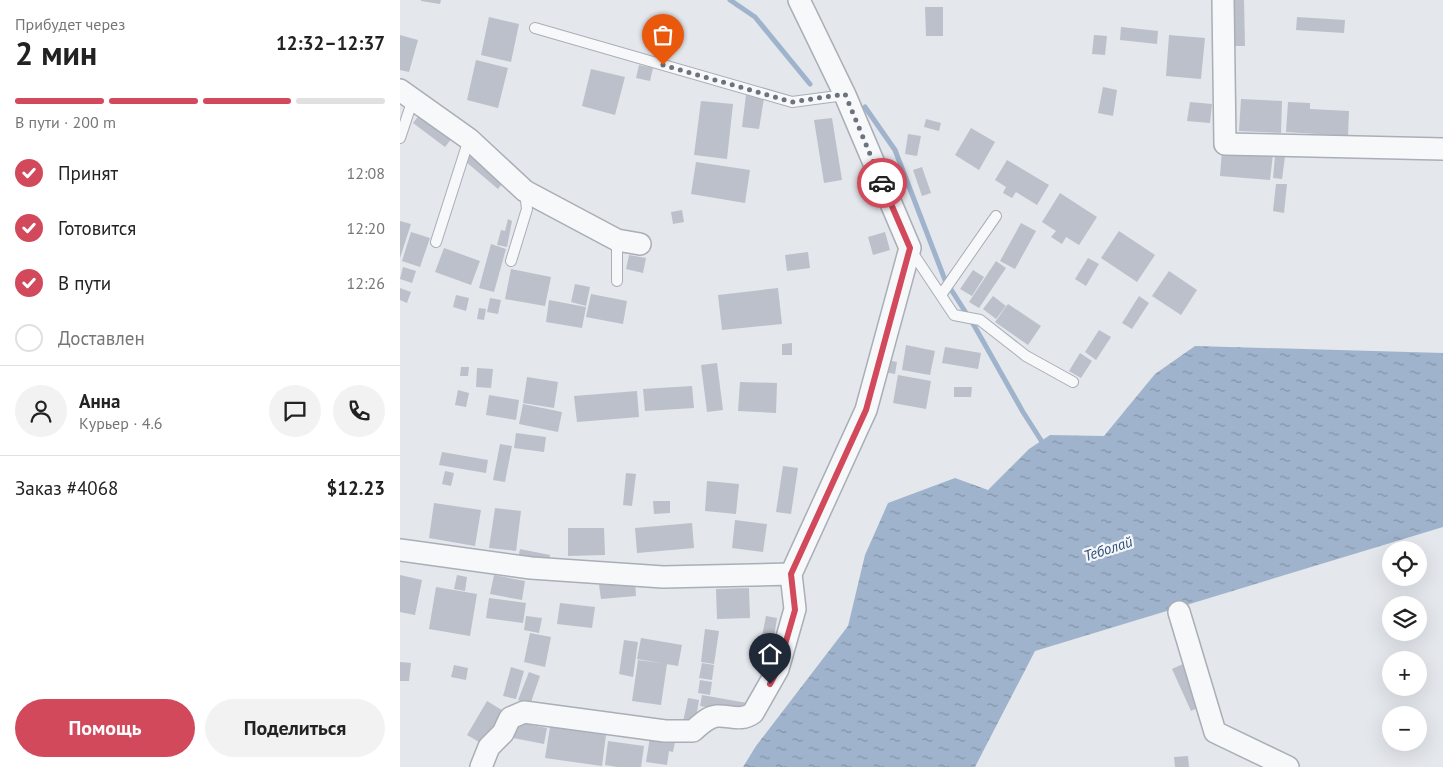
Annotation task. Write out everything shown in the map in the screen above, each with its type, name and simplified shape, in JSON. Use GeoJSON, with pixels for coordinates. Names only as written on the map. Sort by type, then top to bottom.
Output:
{"type":"FeatureCollection","features":[{"type":"Feature","properties":{"kind":"street"},"geometry":{"type":"LineString","coordinates":[[481,767],[490,748],[503,734],[510,718],[524,712],[665,731],[693,731],[707,719],[717,716],[748,717],[753,713],[778,669],[795,610],[791,574],[866,410],[910,248],[845,94],[799,0]]}},
{"type":"Feature","properties":{"kind":"street"},"geometry":{"type":"LineString","coordinates":[[1223,0],[1225,144],[1443,149]]}},
{"type":"Feature","properties":{"kind":"street"},"geometry":{"type":"LineString","coordinates":[[407,94],[469,138],[525,191],[617,240],[640,244]]}},
{"type":"Feature","properties":{"kind":"street"},"geometry":{"type":"LineString","coordinates":[[400,550],[531,568],[663,577],[791,574]]}},
{"type":"Feature","properties":{"kind":"street"},"geometry":{"type":"LineString","coordinates":[[1180,612],[1215,732],[1288,767]]}},
{"type":"Feature","properties":{"kind":"lane"},"geometry":{"type":"LineString","coordinates":[[534,28],[792,102],[845,94]]}},
{"type":"Feature","properties":{"kind":"lane"},"geometry":{"type":"LineString","coordinates":[[400,138],[407,94]]}},
{"type":"Feature","properties":{"kind":"lane"},"geometry":{"type":"LineString","coordinates":[[436,242],[469,138]]}},
{"type":"Feature","properties":{"kind":"lane"},"geometry":{"type":"LineString","coordinates":[[511,261],[527,209],[525,191]]}},
{"type":"Feature","properties":{"kind":"lane"},"geometry":{"type":"LineString","coordinates":[[943,292],[996,216]]}},
{"type":"Feature","properties":{"kind":"lane"},"geometry":{"type":"LineString","coordinates":[[617,240],[617,281]]}},
{"type":"Feature","properties":{"kind":"lane"},"geometry":{"type":"LineString","coordinates":[[910,248],[943,292],[954,315],[980,320],[1026,356],[1073,382]]}},
{"type":"Feature","properties":{"kind":"water","name":"Теболай"},"geometry":{"type":"Polygon","coordinates":[[[1195,346],[1443,353],[1443,527],[1397,541],[1382,541],[1382,546],[1035,651],[975,767],[743,767],[756,746],[848,626],[865,555],[888,503],[955,478],[988,490],[1029,449],[1050,435],[1104,436],[1155,374],[1195,346]]]}},
{"type":"Feature","properties":{"kind":"building"},"geometry":{"type":"Polygon","coordinates":[[[421,0],[441,0],[440,4],[421,0]]]}},
{"type":"Feature","properties":{"kind":"building"},"geometry":{"type":"Polygon","coordinates":[[[1230,0],[1244,0],[1245,46],[1231,46],[1230,0]]]}},
{"type":"Feature","properties":{"kind":"building"},"geometry":{"type":"Polygon","coordinates":[[[925,7],[943,7],[943,36],[926,36],[925,7]]]}},
{"type":"Feature","properties":{"kind":"building"},"geometry":{"type":"Polygon","coordinates":[[[489,17],[519,24],[511,62],[481,55],[489,17]]]}},
{"type":"Feature","properties":{"kind":"building"},"geometry":{"type":"Polygon","coordinates":[[[1297,17],[1345,20],[1344,33],[1296,30],[1297,17]]]}},
{"type":"Feature","properties":{"kind":"building"},"geometry":{"type":"Polygon","coordinates":[[[1121,27],[1158,31],[1157,44],[1120,40],[1121,27]]]}},
{"type":"Feature","properties":{"kind":"building"},"geometry":{"type":"Polygon","coordinates":[[[400,35],[418,40],[409,72],[400,70],[400,35]]]}},
{"type":"Feature","properties":{"kind":"building"},"geometry":{"type":"Polygon","coordinates":[[[1094,35],[1107,36],[1105,55],[1092,54],[1094,35]]]}},
{"type":"Feature","properties":{"kind":"building"},"geometry":{"type":"Polygon","coordinates":[[[1169,35],[1205,38],[1201,79],[1166,76],[1169,35]]]}},
{"type":"Feature","properties":{"kind":"building"},"geometry":{"type":"Polygon","coordinates":[[[476,60],[508,68],[498,108],[467,100],[476,60]]]}},
{"type":"Feature","properties":{"kind":"building"},"geometry":{"type":"Polygon","coordinates":[[[639,65],[653,68],[650,81],[636,78],[639,65]]]}},
{"type":"Feature","properties":{"kind":"building"},"geometry":{"type":"Polygon","coordinates":[[[591,69],[625,77],[615,115],[582,106],[591,69]]]}},
{"type":"Feature","properties":{"kind":"building"},"geometry":{"type":"Polygon","coordinates":[[[1103,87],[1117,90],[1113,116],[1098,113],[1103,87]]]}},
{"type":"Feature","properties":{"kind":"building"},"geometry":{"type":"Polygon","coordinates":[[[746,95],[764,98],[759,129],[742,127],[746,95]]]}},
{"type":"Feature","properties":{"kind":"building"},"geometry":{"type":"Polygon","coordinates":[[[1241,99],[1282,101],[1281,133],[1239,131],[1241,99]]]}},
{"type":"Feature","properties":{"kind":"building"},"geometry":{"type":"Polygon","coordinates":[[[701,101],[733,104],[727,159],[694,155],[701,101]]]}},
{"type":"Feature","properties":{"kind":"building"},"geometry":{"type":"Polygon","coordinates":[[[1190,102],[1212,104],[1210,123],[1187,121],[1190,102]]]}},
{"type":"Feature","properties":{"kind":"building"},"geometry":{"type":"Polygon","coordinates":[[[1288,102],[1310,103],[1310,109],[1349,111],[1348,136],[1286,132],[1288,102]]]}},
{"type":"Feature","properties":{"kind":"building"},"geometry":{"type":"Polygon","coordinates":[[[420,114],[452,138],[445,147],[413,123],[420,114]]]}},
{"type":"Feature","properties":{"kind":"building"},"geometry":{"type":"Polygon","coordinates":[[[832,118],[842,180],[824,183],[814,120],[832,118]]]}},
{"type":"Feature","properties":{"kind":"building"},"geometry":{"type":"Polygon","coordinates":[[[926,119],[941,123],[939,131],[924,127],[926,119]]]}},
{"type":"Feature","properties":{"kind":"building"},"geometry":{"type":"Polygon","coordinates":[[[971,128],[995,142],[979,170],[955,155],[971,128]]]}},
{"type":"Feature","properties":{"kind":"building"},"geometry":{"type":"Polygon","coordinates":[[[908,134],[921,136],[917,156],[905,154],[908,134]]]}},
{"type":"Feature","properties":{"kind":"building"},"geometry":{"type":"Polygon","coordinates":[[[1222,150],[1273,154],[1270,180],[1220,176],[1222,150]]]}},
{"type":"Feature","properties":{"kind":"building"},"geometry":{"type":"Polygon","coordinates":[[[471,153],[504,181],[498,189],[465,161],[471,153]]]}},
{"type":"Feature","properties":{"kind":"building"},"geometry":{"type":"Polygon","coordinates":[[[1275,156],[1285,157],[1282,179],[1273,178],[1275,156]]]}},
{"type":"Feature","properties":{"kind":"building"},"geometry":{"type":"Polygon","coordinates":[[[1007,160],[1049,185],[1037,205],[1016,192],[1012,198],[1003,193],[1006,187],[995,180],[1007,160]]]}},
{"type":"Feature","properties":{"kind":"building"},"geometry":{"type":"Polygon","coordinates":[[[696,162],[750,170],[745,203],[691,194],[696,162]]]}},
{"type":"Feature","properties":{"kind":"building"},"geometry":{"type":"Polygon","coordinates":[[[922,167],[931,193],[922,196],[913,170],[922,167]]]}},
{"type":"Feature","properties":{"kind":"building"},"geometry":{"type":"Polygon","coordinates":[[[1276,184],[1287,184],[1284,213],[1273,211],[1276,184]]]}},
{"type":"Feature","properties":{"kind":"building"},"geometry":{"type":"Polygon","coordinates":[[[1060,193],[1097,217],[1079,245],[1066,237],[1062,244],[1051,237],[1056,231],[1042,222],[1060,193]]]}},
{"type":"Feature","properties":{"kind":"building"},"geometry":{"type":"Polygon","coordinates":[[[682,210],[684,222],[673,224],[671,212],[682,210]]]}},
{"type":"Feature","properties":{"kind":"building"},"geometry":{"type":"Polygon","coordinates":[[[508,219],[512,221],[507,247],[497,245],[501,230],[505,231],[508,219]]]}},
{"type":"Feature","properties":{"kind":"building"},"geometry":{"type":"Polygon","coordinates":[[[400,221],[411,224],[400,258],[400,221]]]}},
{"type":"Feature","properties":{"kind":"building"},"geometry":{"type":"Polygon","coordinates":[[[1021,223],[1036,231],[1015,269],[1000,261],[1021,223]]]}},
{"type":"Feature","properties":{"kind":"building"},"geometry":{"type":"Polygon","coordinates":[[[1119,231],[1155,255],[1137,282],[1101,258],[1119,231]]]}},
{"type":"Feature","properties":{"kind":"building"},"geometry":{"type":"Polygon","coordinates":[[[411,232],[430,238],[420,267],[402,261],[411,232]]]}},
{"type":"Feature","properties":{"kind":"building"},"geometry":{"type":"Polygon","coordinates":[[[885,232],[890,250],[873,255],[868,237],[885,232]]]}},
{"type":"Feature","properties":{"kind":"building"},"geometry":{"type":"Polygon","coordinates":[[[491,244],[506,249],[494,292],[479,288],[491,244]]]}},
{"type":"Feature","properties":{"kind":"building"},"geometry":{"type":"Polygon","coordinates":[[[444,248],[480,261],[471,285],[435,272],[444,248]]]}},
{"type":"Feature","properties":{"kind":"building"},"geometry":{"type":"Polygon","coordinates":[[[808,252],[810,268],[787,271],[785,255],[808,252]]]}},
{"type":"Feature","properties":{"kind":"building"},"geometry":{"type":"Polygon","coordinates":[[[629,255],[646,258],[643,273],[626,269],[629,255]]]}},
{"type":"Feature","properties":{"kind":"building"},"geometry":{"type":"Polygon","coordinates":[[[1088,258],[1099,264],[1086,286],[1075,279],[1088,258]]]}},
{"type":"Feature","properties":{"kind":"building"},"geometry":{"type":"Polygon","coordinates":[[[996,261],[1006,268],[979,308],[969,302],[996,261]]]}},
{"type":"Feature","properties":{"kind":"building"},"geometry":{"type":"Polygon","coordinates":[[[403,267],[416,271],[412,283],[400,279],[403,267]]]}},
{"type":"Feature","properties":{"kind":"building"},"geometry":{"type":"Polygon","coordinates":[[[511,269],[551,277],[545,306],[505,299],[511,269]]]}},
{"type":"Feature","properties":{"kind":"building"},"geometry":{"type":"Polygon","coordinates":[[[973,270],[984,277],[972,296],[960,289],[973,270]]]}},
{"type":"Feature","properties":{"kind":"building"},"geometry":{"type":"Polygon","coordinates":[[[1169,271],[1197,290],[1181,315],[1152,296],[1169,271]]]}},
{"type":"Feature","properties":{"kind":"building"},"geometry":{"type":"Polygon","coordinates":[[[575,284],[590,287],[586,306],[571,302],[575,284]]]}},
{"type":"Feature","properties":{"kind":"building"},"geometry":{"type":"Polygon","coordinates":[[[400,288],[411,292],[407,303],[400,300],[400,288]]]}},
{"type":"Feature","properties":{"kind":"building"},"geometry":{"type":"Polygon","coordinates":[[[778,288],[782,324],[722,330],[718,295],[778,288]]]}},
{"type":"Feature","properties":{"kind":"building"},"geometry":{"type":"Polygon","coordinates":[[[591,294],[627,301],[623,324],[586,317],[591,294]]]}},
{"type":"Feature","properties":{"kind":"building"},"geometry":{"type":"Polygon","coordinates":[[[456,295],[469,298],[466,311],[453,307],[456,295]]]}},
{"type":"Feature","properties":{"kind":"building"},"geometry":{"type":"Polygon","coordinates":[[[993,296],[1006,306],[996,319],[983,309],[993,296]]]}},
{"type":"Feature","properties":{"kind":"building"},"geometry":{"type":"Polygon","coordinates":[[[1139,296],[1149,303],[1132,329],[1122,323],[1139,296]]]}},
{"type":"Feature","properties":{"kind":"building"},"geometry":{"type":"Polygon","coordinates":[[[490,298],[501,300],[498,314],[487,312],[490,298]]]}},
{"type":"Feature","properties":{"kind":"building"},"geometry":{"type":"Polygon","coordinates":[[[549,300],[586,307],[582,328],[546,322],[549,300]]]}},
{"type":"Feature","properties":{"kind":"building"},"geometry":{"type":"Polygon","coordinates":[[[1008,304],[1041,326],[1028,345],[995,322],[1008,304]]]}},
{"type":"Feature","properties":{"kind":"building"},"geometry":{"type":"Polygon","coordinates":[[[479,308],[486,309],[484,320],[477,319],[479,308]]]}},
{"type":"Feature","properties":{"kind":"building"},"geometry":{"type":"Polygon","coordinates":[[[1099,330],[1111,337],[1096,360],[1085,352],[1099,330]]]}},
{"type":"Feature","properties":{"kind":"building"},"geometry":{"type":"Polygon","coordinates":[[[792,343],[792,355],[782,355],[782,344],[792,343]]]}},
{"type":"Feature","properties":{"kind":"building"},"geometry":{"type":"Polygon","coordinates":[[[906,345],[935,351],[930,375],[902,370],[906,345]]]}},
{"type":"Feature","properties":{"kind":"building"},"geometry":{"type":"Polygon","coordinates":[[[945,347],[981,353],[978,369],[942,363],[945,347]]]}},
{"type":"Feature","properties":{"kind":"building"},"geometry":{"type":"Polygon","coordinates":[[[1080,353],[1092,361],[1081,378],[1069,371],[1080,353]]]}},
{"type":"Feature","properties":{"kind":"building"},"geometry":{"type":"Polygon","coordinates":[[[887,360],[897,362],[895,374],[884,372],[887,360]]]}},
{"type":"Feature","properties":{"kind":"building"},"geometry":{"type":"Polygon","coordinates":[[[717,363],[723,410],[707,412],[701,365],[717,363]]]}},
{"type":"Feature","properties":{"kind":"building"},"geometry":{"type":"Polygon","coordinates":[[[461,367],[469,367],[468,376],[460,376],[461,367]]]}},
{"type":"Feature","properties":{"kind":"building"},"geometry":{"type":"Polygon","coordinates":[[[477,368],[493,369],[491,388],[476,387],[477,368]]]}},
{"type":"Feature","properties":{"kind":"building"},"geometry":{"type":"Polygon","coordinates":[[[898,375],[931,381],[926,409],[893,403],[898,375]]]}},
{"type":"Feature","properties":{"kind":"building"},"geometry":{"type":"Polygon","coordinates":[[[527,377],[558,382],[554,408],[523,403],[527,377]]]}},
{"type":"Feature","properties":{"kind":"building"},"geometry":{"type":"Polygon","coordinates":[[[740,382],[777,383],[776,413],[738,411],[740,382]]]}},
{"type":"Feature","properties":{"kind":"building"},"geometry":{"type":"Polygon","coordinates":[[[692,386],[694,408],[645,411],[643,389],[692,386]]]}},
{"type":"Feature","properties":{"kind":"building"},"geometry":{"type":"Polygon","coordinates":[[[954,387],[972,387],[971,397],[954,397],[954,387]]]}},
{"type":"Feature","properties":{"kind":"building"},"geometry":{"type":"Polygon","coordinates":[[[458,390],[469,393],[466,407],[455,405],[458,390]]]}},
{"type":"Feature","properties":{"kind":"building"},"geometry":{"type":"Polygon","coordinates":[[[637,391],[639,417],[577,422],[574,396],[637,391]]]}},
{"type":"Feature","properties":{"kind":"building"},"geometry":{"type":"Polygon","coordinates":[[[489,395],[519,400],[516,420],[486,415],[489,395]]]}},
{"type":"Feature","properties":{"kind":"building"},"geometry":{"type":"Polygon","coordinates":[[[523,404],[562,412],[558,432],[519,424],[523,404]]]}},
{"type":"Feature","properties":{"kind":"building"},"geometry":{"type":"Polygon","coordinates":[[[516,433],[546,437],[544,452],[514,448],[516,433]]]}},
{"type":"Feature","properties":{"kind":"building"},"geometry":{"type":"Polygon","coordinates":[[[500,444],[512,446],[505,482],[493,480],[500,444]]]}},
{"type":"Feature","properties":{"kind":"building"},"geometry":{"type":"Polygon","coordinates":[[[442,452],[488,460],[486,473],[439,465],[442,452]]]}},
{"type":"Feature","properties":{"kind":"building"},"geometry":{"type":"Polygon","coordinates":[[[783,466],[798,468],[791,514],[776,512],[783,466]]]}},
{"type":"Feature","properties":{"kind":"building"},"geometry":{"type":"Polygon","coordinates":[[[445,471],[454,473],[451,486],[442,484],[445,471]]]}},
{"type":"Feature","properties":{"kind":"building"},"geometry":{"type":"Polygon","coordinates":[[[626,473],[636,474],[632,506],[623,505],[626,473]]]}},
{"type":"Feature","properties":{"kind":"building"},"geometry":{"type":"Polygon","coordinates":[[[707,481],[739,484],[736,514],[705,511],[707,481]]]}},
{"type":"Feature","properties":{"kind":"building"},"geometry":{"type":"Polygon","coordinates":[[[653,501],[670,501],[670,513],[654,514],[653,501]]]}},
{"type":"Feature","properties":{"kind":"building"},"geometry":{"type":"Polygon","coordinates":[[[434,503],[481,510],[475,546],[429,538],[434,503]]]}},
{"type":"Feature","properties":{"kind":"building"},"geometry":{"type":"Polygon","coordinates":[[[495,508],[521,511],[516,551],[489,548],[495,508]]]}},
{"type":"Feature","properties":{"kind":"building"},"geometry":{"type":"Polygon","coordinates":[[[735,520],[767,524],[763,552],[732,548],[735,520]]]}},
{"type":"Feature","properties":{"kind":"building"},"geometry":{"type":"Polygon","coordinates":[[[692,523],[694,548],[637,553],[635,528],[692,523]]]}},
{"type":"Feature","properties":{"kind":"building"},"geometry":{"type":"Polygon","coordinates":[[[568,528],[604,528],[605,555],[568,556],[568,528]]]}},
{"type":"Feature","properties":{"kind":"building"},"geometry":{"type":"Polygon","coordinates":[[[520,549],[550,555],[549,564],[518,559],[520,549]]]}},
{"type":"Feature","properties":{"kind":"building"},"geometry":{"type":"Polygon","coordinates":[[[400,575],[422,580],[415,615],[400,612],[400,575]]]}},
{"type":"Feature","properties":{"kind":"building"},"geometry":{"type":"Polygon","coordinates":[[[457,575],[467,577],[465,591],[454,589],[457,575]]]}},
{"type":"Feature","properties":{"kind":"building"},"geometry":{"type":"Polygon","coordinates":[[[494,575],[525,581],[522,600],[490,594],[494,575]]]}},
{"type":"Feature","properties":{"kind":"building"},"geometry":{"type":"Polygon","coordinates":[[[635,581],[636,596],[601,599],[599,585],[635,581]]]}},
{"type":"Feature","properties":{"kind":"building"},"geometry":{"type":"Polygon","coordinates":[[[436,587],[477,594],[470,636],[429,629],[436,587]]]}},
{"type":"Feature","properties":{"kind":"building"},"geometry":{"type":"Polygon","coordinates":[[[749,588],[750,618],[717,619],[716,589],[749,588]]]}},
{"type":"Feature","properties":{"kind":"building"},"geometry":{"type":"Polygon","coordinates":[[[489,598],[526,603],[523,623],[486,618],[489,598]]]}},
{"type":"Feature","properties":{"kind":"building"},"geometry":{"type":"Polygon","coordinates":[[[560,603],[595,607],[592,628],[557,624],[560,603]]]}},
{"type":"Feature","properties":{"kind":"building"},"geometry":{"type":"Polygon","coordinates":[[[526,616],[542,618],[539,633],[524,630],[526,616]]]}},
{"type":"Feature","properties":{"kind":"building"},"geometry":{"type":"Polygon","coordinates":[[[766,616],[777,618],[773,644],[761,642],[766,616]]]}},
{"type":"Feature","properties":{"kind":"building"},"geometry":{"type":"Polygon","coordinates":[[[705,629],[719,631],[714,664],[701,662],[705,629]]]}},
{"type":"Feature","properties":{"kind":"building"},"geometry":{"type":"Polygon","coordinates":[[[530,633],[551,637],[545,667],[524,662],[530,633]]]}},
{"type":"Feature","properties":{"kind":"building"},"geometry":{"type":"Polygon","coordinates":[[[641,638],[682,645],[678,666],[637,659],[641,638]]]}},
{"type":"Feature","properties":{"kind":"building"},"geometry":{"type":"Polygon","coordinates":[[[624,640],[638,642],[633,677],[619,674],[624,640]]]}},
{"type":"Feature","properties":{"kind":"building"},"geometry":{"type":"Polygon","coordinates":[[[758,645],[772,648],[767,669],[753,666],[758,645]]]}},
{"type":"Feature","properties":{"kind":"building"},"geometry":{"type":"Polygon","coordinates":[[[638,660],[667,664],[661,705],[632,701],[638,660]]]}},
{"type":"Feature","properties":{"kind":"building"},"geometry":{"type":"Polygon","coordinates":[[[400,662],[411,663],[409,681],[400,681],[400,662]]]}},
{"type":"Feature","properties":{"kind":"building"},"geometry":{"type":"Polygon","coordinates":[[[702,663],[714,665],[712,680],[699,678],[702,663]]]}},
{"type":"Feature","properties":{"kind":"building"},"geometry":{"type":"Polygon","coordinates":[[[1185,663],[1204,705],[1191,711],[1172,669],[1185,663]]]}},
{"type":"Feature","properties":{"kind":"building"},"geometry":{"type":"Polygon","coordinates":[[[454,665],[468,668],[466,680],[451,677],[454,665]]]}},
{"type":"Feature","properties":{"kind":"building"},"geometry":{"type":"Polygon","coordinates":[[[511,667],[524,671],[516,699],[503,696],[511,667]]]}},
{"type":"Feature","properties":{"kind":"building"},"geometry":{"type":"Polygon","coordinates":[[[529,672],[540,676],[530,705],[518,700],[529,672]]]}},
{"type":"Feature","properties":{"kind":"building"},"geometry":{"type":"Polygon","coordinates":[[[700,680],[712,682],[710,695],[698,693],[700,680]]]}},
{"type":"Feature","properties":{"kind":"building"},"geometry":{"type":"Polygon","coordinates":[[[702,695],[747,703],[745,714],[700,706],[702,695]]]}},
{"type":"Feature","properties":{"kind":"building"},"geometry":{"type":"Polygon","coordinates":[[[688,698],[699,700],[695,724],[683,722],[688,698]]]}},
{"type":"Feature","properties":{"kind":"building"},"geometry":{"type":"Polygon","coordinates":[[[487,701],[505,712],[486,746],[467,735],[487,701]]]}},
{"type":"Feature","properties":{"kind":"building"},"geometry":{"type":"Polygon","coordinates":[[[511,721],[547,728],[544,744],[508,737],[511,721]]]}},
{"type":"Feature","properties":{"kind":"building"},"geometry":{"type":"Polygon","coordinates":[[[550,727],[606,735],[602,766],[545,758],[550,727]]]}},
{"type":"Feature","properties":{"kind":"building"},"geometry":{"type":"Polygon","coordinates":[[[650,737],[675,742],[673,752],[669,751],[667,765],[646,762],[650,737]]]}},
{"type":"Feature","properties":{"kind":"building"},"geometry":{"type":"Polygon","coordinates":[[[608,741],[644,746],[641,767],[605,765],[608,741]]]}},
{"type":"Feature","properties":{"kind":"building"},"geometry":{"type":"Polygon","coordinates":[[[1188,756],[1189,767],[1175,767],[1174,757],[1188,756]]]}},
{"type":"Feature","properties":{"kind":"waterway"},"geometry":{"type":"LineString","coordinates":[[730,0],[755,17],[810,84]]}},
{"type":"Feature","properties":{"kind":"waterway"},"geometry":{"type":"LineString","coordinates":[[865,107],[895,150],[945,280],[975,327],[1044,445]]}},
{"type":"Feature","properties":{"kind":"way so far"},"geometry":{"type":"LineString","coordinates":[[663,65],[792,102],[845,94],[882,183]]}},
{"type":"Feature","properties":{"kind":"route"},"geometry":{"type":"LineString","coordinates":[[770,684],[778,669],[795,610],[791,574],[866,410],[910,248],[882,183]]}}]}
